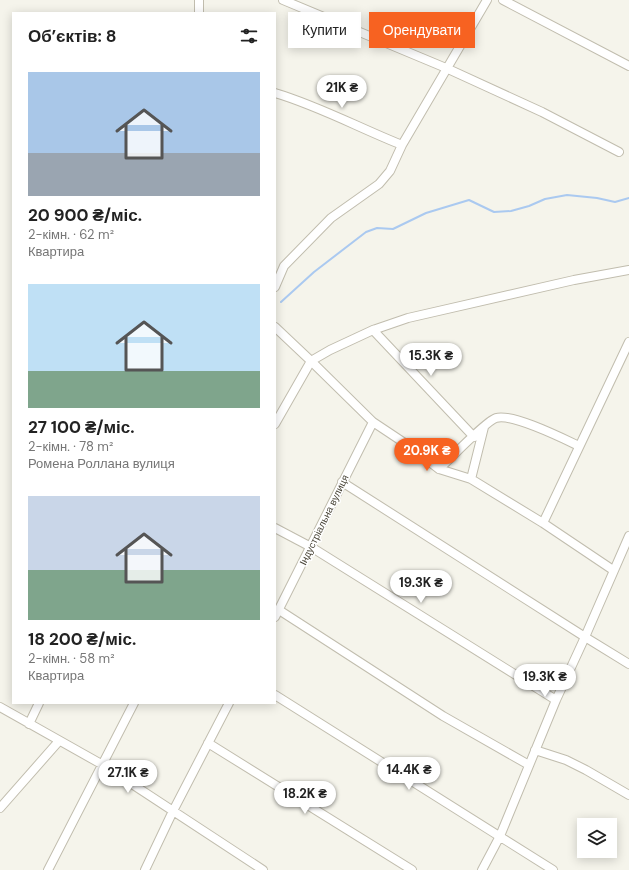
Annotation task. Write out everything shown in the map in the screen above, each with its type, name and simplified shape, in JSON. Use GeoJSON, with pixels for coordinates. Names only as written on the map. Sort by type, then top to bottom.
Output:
{"type":"FeatureCollection","features":[{"type":"Feature","properties":{"kind":"street"},"geometry":{"type":"LineString","coordinates":[[199,0],[199,12]]}},
{"type":"Feature","properties":{"kind":"street"},"geometry":{"type":"LineString","coordinates":[[283,0],[446,68],[542,112],[619,152]]}},
{"type":"Feature","properties":{"kind":"street"},"geometry":{"type":"LineString","coordinates":[[276,285],[284,266],[331,218],[379,184],[390,171],[402,145],[487,0]]}},
{"type":"Feature","properties":{"kind":"street"},"geometry":{"type":"LineString","coordinates":[[503,0],[629,66]]}},
{"type":"Feature","properties":{"kind":"street"},"geometry":{"type":"LineString","coordinates":[[276,93],[301,101],[366,131],[402,145]]}},
{"type":"Feature","properties":{"kind":"street"},"geometry":{"type":"LineString","coordinates":[[276,422],[311,361],[330,350],[373,330],[408,318],[574,280],[629,270]]}},
{"type":"Feature","properties":{"kind":"street"},"geometry":{"type":"LineString","coordinates":[[276,328],[373,422],[409,446],[439,469],[471,479],[543,523],[613,570]]}},
{"type":"Feature","properties":{"kind":"street"},"geometry":{"type":"LineString","coordinates":[[373,330],[474,437]]}},
{"type":"Feature","properties":{"kind":"street"},"geometry":{"type":"LineString","coordinates":[[543,523],[629,342]]}},
{"type":"Feature","properties":{"kind":"street"},"geometry":{"type":"LineString","coordinates":[[439,469],[484,427],[496,418],[513,418],[580,446]]}},
{"type":"Feature","properties":{"kind":"street","name":"Індустріальна вулиця"},"geometry":{"type":"LineString","coordinates":[[277,614],[373,422]]}},
{"type":"Feature","properties":{"kind":"street"},"geometry":{"type":"LineString","coordinates":[[471,479],[484,427]]}},
{"type":"Feature","properties":{"kind":"street"},"geometry":{"type":"LineString","coordinates":[[342,482],[629,664]]}},
{"type":"Feature","properties":{"kind":"street"},"geometry":{"type":"LineString","coordinates":[[276,529],[311,547],[556,700]]}},
{"type":"Feature","properties":{"kind":"street"},"geometry":{"type":"LineString","coordinates":[[482,870],[500,836],[556,700],[629,536]]}},
{"type":"Feature","properties":{"kind":"street"},"geometry":{"type":"LineString","coordinates":[[277,614],[443,716],[529,765]]}},
{"type":"Feature","properties":{"kind":"street"},"geometry":{"type":"LineString","coordinates":[[276,696],[553,870]]}},
{"type":"Feature","properties":{"kind":"street"},"geometry":{"type":"LineString","coordinates":[[29,724],[39,704]]}},
{"type":"Feature","properties":{"kind":"street"},"geometry":{"type":"LineString","coordinates":[[48,870],[134,704]]}},
{"type":"Feature","properties":{"kind":"street"},"geometry":{"type":"LineString","coordinates":[[145,870],[173,811],[229,704]]}},
{"type":"Feature","properties":{"kind":"street"},"geometry":{"type":"LineString","coordinates":[[0,708],[103,765],[263,870]]}},
{"type":"Feature","properties":{"kind":"street"},"geometry":{"type":"LineString","coordinates":[[0,808],[59,741]]}},
{"type":"Feature","properties":{"kind":"street"},"geometry":{"type":"LineString","coordinates":[[208,743],[412,870]]}},
{"type":"Feature","properties":{"kind":"street"},"geometry":{"type":"LineString","coordinates":[[535,750],[566,760],[629,795]]}},
{"type":"Feature","properties":{"kind":"waterway"},"geometry":{"type":"LineString","coordinates":[[281,302],[314,272],[366,232],[377,228],[393,229],[426,213],[469,200],[494,212],[511,211],[529,206],[545,199],[567,195],[597,198],[615,202],[629,198]]}}]}
